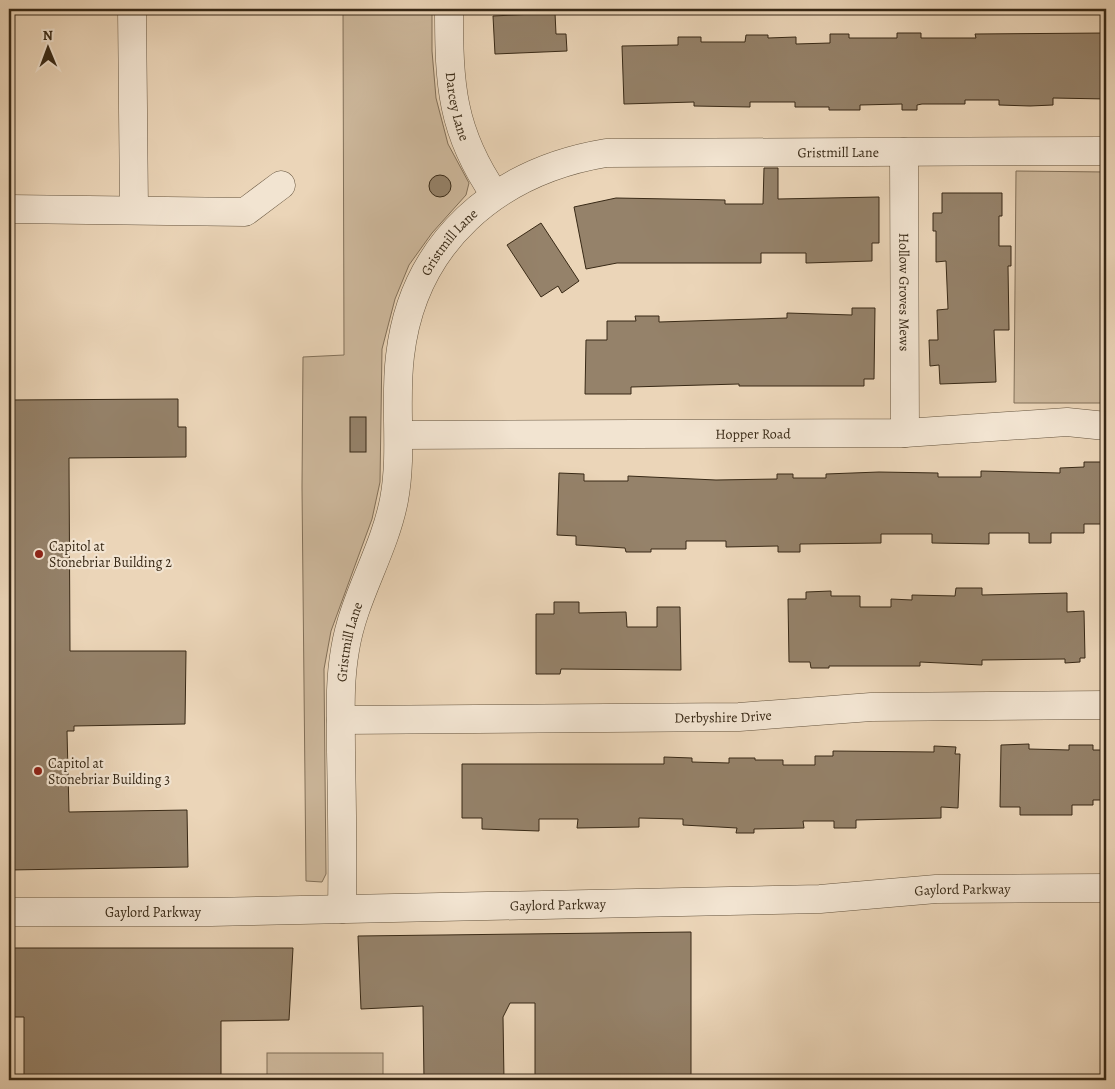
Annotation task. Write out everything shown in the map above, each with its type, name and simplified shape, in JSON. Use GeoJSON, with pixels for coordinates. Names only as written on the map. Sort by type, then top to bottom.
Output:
{"type":"FeatureCollection","features":[{"type":"Feature","properties":{"kind":"street"},"geometry":{"type":"LineString","coordinates":[[132,9],[134,210]]}},
{"type":"Feature","properties":{"kind":"street","name":"Darcey Lane"},"geometry":{"type":"LineString","coordinates":[[448,9],[449,67],[453,102],[472,156],[495,195]]}},
{"type":"Feature","properties":{"kind":"street","name":"Gristmill Lane"},"geometry":{"type":"LineString","coordinates":[[342,909],[341,674],[345,648],[351,624],[394,502],[398,477],[400,358],[407,319],[427,272],[444,244],[470,215],[495,195],[523,178],[552,165],[606,154],[1106,151]]}},
{"type":"Feature","properties":{"kind":"street","name":"Hollow Groves Mews"},"geometry":{"type":"LineString","coordinates":[[904,152],[905,432]]}},
{"type":"Feature","properties":{"kind":"street"},"geometry":{"type":"LineString","coordinates":[[9,209],[244,212],[281,185]]}},
{"type":"Feature","properties":{"kind":"street","name":"Hopper Road"},"geometry":{"type":"LineString","coordinates":[[399,435],[905,432],[1048,422],[1106,426]]}},
{"type":"Feature","properties":{"kind":"street","name":"Derbyshire Drive"},"geometry":{"type":"LineString","coordinates":[[341,720],[739,717],[871,707],[1106,705]]}},
{"type":"Feature","properties":{"kind":"street","name":"Gaylord Parkway"},"geometry":{"type":"LineString","coordinates":[[9,912],[211,912],[820,899],[936,889],[1106,888]]}},
{"type":"Feature","properties":{"kind":"shaded area"},"geometry":{"type":"Polygon","coordinates":[[[343,9],[432,9],[432,51],[436,98],[448,144],[469,183],[466,195],[432,233],[409,265],[395,299],[382,349],[380,482],[372,519],[331,631],[324,669],[326,874],[322,882],[306,881],[302,487],[303,357],[344,355],[343,9]]]}},
{"type":"Feature","properties":{"kind":"shaded area"},"geometry":{"type":"Polygon","coordinates":[[[1016,171],[1106,172],[1106,403],[1014,403],[1016,171]]]}},
{"type":"Feature","properties":{"kind":"shaded area"},"geometry":{"type":"Polygon","coordinates":[[[267,1053],[383,1053],[383,1080],[267,1080],[267,1053]]]}},
{"type":"Feature","properties":{"kind":"building"},"geometry":{"type":"Polygon","coordinates":[[[555,13],[556,34],[566,34],[567,51],[495,54],[493,16],[555,13]]]}},
{"type":"Feature","properties":{"kind":"building"},"geometry":{"type":"Polygon","coordinates":[[[897,33],[921,33],[921,38],[976,38],[975,34],[1106,33],[1106,99],[1053,98],[1053,105],[1030,106],[999,105],[999,100],[965,100],[965,104],[917,105],[917,110],[902,110],[902,104],[860,105],[860,110],[829,110],[829,107],[795,107],[795,102],[750,102],[750,107],[694,106],[694,102],[624,104],[622,46],[678,45],[678,37],[701,37],[701,42],[745,42],[746,35],[768,35],[768,38],[796,37],[796,44],[830,43],[830,34],[849,34],[849,38],[897,38],[897,33]]]}},
{"type":"Feature","properties":{"kind":"building"},"geometry":{"type":"Polygon","coordinates":[[[764,168],[778,168],[778,199],[879,197],[879,243],[872,243],[872,261],[806,263],[806,253],[761,253],[761,263],[617,263],[586,269],[574,207],[616,198],[725,200],[725,204],[763,204],[764,168]]]}},
{"type":"Feature","properties":{"kind":"building"},"geometry":{"type":"Polygon","coordinates":[[[440,175],[448,178],[451,186],[448,194],[440,197],[432,194],[429,186],[432,178],[440,175]]]}},
{"type":"Feature","properties":{"kind":"building"},"geometry":{"type":"Polygon","coordinates":[[[942,193],[1002,193],[1002,216],[999,216],[999,246],[1011,246],[1011,266],[1008,266],[1009,330],[994,330],[996,382],[940,384],[939,365],[930,366],[929,340],[938,340],[937,310],[948,309],[946,261],[936,262],[936,231],[933,231],[933,213],[942,213],[942,193]]]}},
{"type":"Feature","properties":{"kind":"building"},"geometry":{"type":"Polygon","coordinates":[[[541,223],[579,281],[562,293],[558,286],[541,297],[507,245],[541,223]]]}},
{"type":"Feature","properties":{"kind":"building"},"geometry":{"type":"Polygon","coordinates":[[[852,308],[875,308],[874,379],[864,379],[864,386],[739,386],[739,384],[631,387],[631,394],[585,394],[586,340],[607,340],[607,321],[636,321],[635,316],[659,316],[659,322],[787,318],[787,313],[852,315],[852,308]]]}},
{"type":"Feature","properties":{"kind":"building"},"geometry":{"type":"Polygon","coordinates":[[[178,399],[178,427],[186,427],[186,457],[69,458],[70,651],[186,651],[185,724],[74,726],[74,731],[67,731],[69,812],[187,810],[188,867],[9,870],[9,400],[178,399]]]}},
{"type":"Feature","properties":{"kind":"building"},"geometry":{"type":"Polygon","coordinates":[[[350,417],[366,417],[366,452],[350,452],[350,417]]]}},
{"type":"Feature","properties":{"kind":"building"},"geometry":{"type":"Polygon","coordinates":[[[1084,462],[1104,462],[1104,524],[1084,524],[1084,533],[1051,533],[1051,543],[1029,543],[1029,533],[989,533],[989,544],[932,543],[932,534],[881,534],[881,543],[800,544],[800,552],[778,552],[778,546],[726,547],[726,541],[686,541],[686,549],[651,549],[651,552],[626,552],[625,548],[576,545],[576,536],[557,535],[559,473],[584,474],[584,481],[628,481],[628,476],[716,480],[777,479],[777,474],[793,474],[793,478],[826,478],[826,474],[879,472],[938,473],[938,477],[981,477],[981,471],[1060,473],[1060,468],[1084,467],[1084,462]]]}},
{"type":"Feature","properties":{"kind":"building"},"geometry":{"type":"Polygon","coordinates":[[[956,588],[982,588],[982,595],[1067,593],[1067,612],[1084,611],[1085,658],[1080,658],[1080,662],[1065,663],[1065,659],[982,660],[982,665],[920,662],[920,666],[829,666],[829,668],[811,668],[810,662],[789,662],[788,599],[806,599],[806,592],[831,591],[831,596],[860,596],[860,607],[891,607],[891,599],[912,600],[912,595],[955,596],[956,588]]]}},
{"type":"Feature","properties":{"kind":"building"},"geometry":{"type":"Polygon","coordinates":[[[554,602],[579,602],[579,613],[626,612],[627,627],[657,627],[657,607],[680,607],[681,670],[561,669],[560,674],[536,674],[536,614],[554,614],[554,602]]]}},
{"type":"Feature","properties":{"kind":"building"},"geometry":{"type":"Polygon","coordinates":[[[1029,744],[1029,749],[1069,750],[1069,745],[1093,745],[1093,750],[1106,750],[1106,800],[1093,800],[1093,805],[1072,805],[1072,815],[1020,815],[1020,807],[1000,807],[1001,745],[1029,744]]]}},
{"type":"Feature","properties":{"kind":"building"},"geometry":{"type":"Polygon","coordinates":[[[934,746],[956,747],[955,754],[960,754],[958,808],[941,807],[941,818],[856,820],[856,828],[834,828],[834,821],[803,821],[804,828],[754,829],[754,833],[736,833],[737,828],[683,825],[683,819],[639,818],[639,827],[577,828],[578,819],[539,819],[539,831],[482,829],[482,818],[462,818],[462,764],[664,764],[664,757],[692,758],[692,762],[729,763],[729,758],[755,758],[755,760],[783,760],[783,765],[815,765],[815,756],[833,756],[833,751],[934,752],[934,746]]]}},
{"type":"Feature","properties":{"kind":"building"},"geometry":{"type":"Polygon","coordinates":[[[691,932],[691,1080],[535,1080],[535,1003],[510,1003],[503,1017],[504,1080],[424,1080],[423,1006],[361,1009],[358,936],[691,932]]]}},
{"type":"Feature","properties":{"kind":"building"},"geometry":{"type":"Polygon","coordinates":[[[9,948],[293,948],[289,1020],[221,1021],[221,1080],[24,1080],[24,1017],[9,1017],[9,948]]]}},
{"type":"Feature","properties":{"kind":"place","name":"Capitol at Stonebriar Building 2"},"geometry":{"type":"Point","coordinates":[39,554]}},
{"type":"Feature","properties":{"kind":"place","name":"Capitol at Stonebriar Building 3"},"geometry":{"type":"Point","coordinates":[38,771]}}]}
